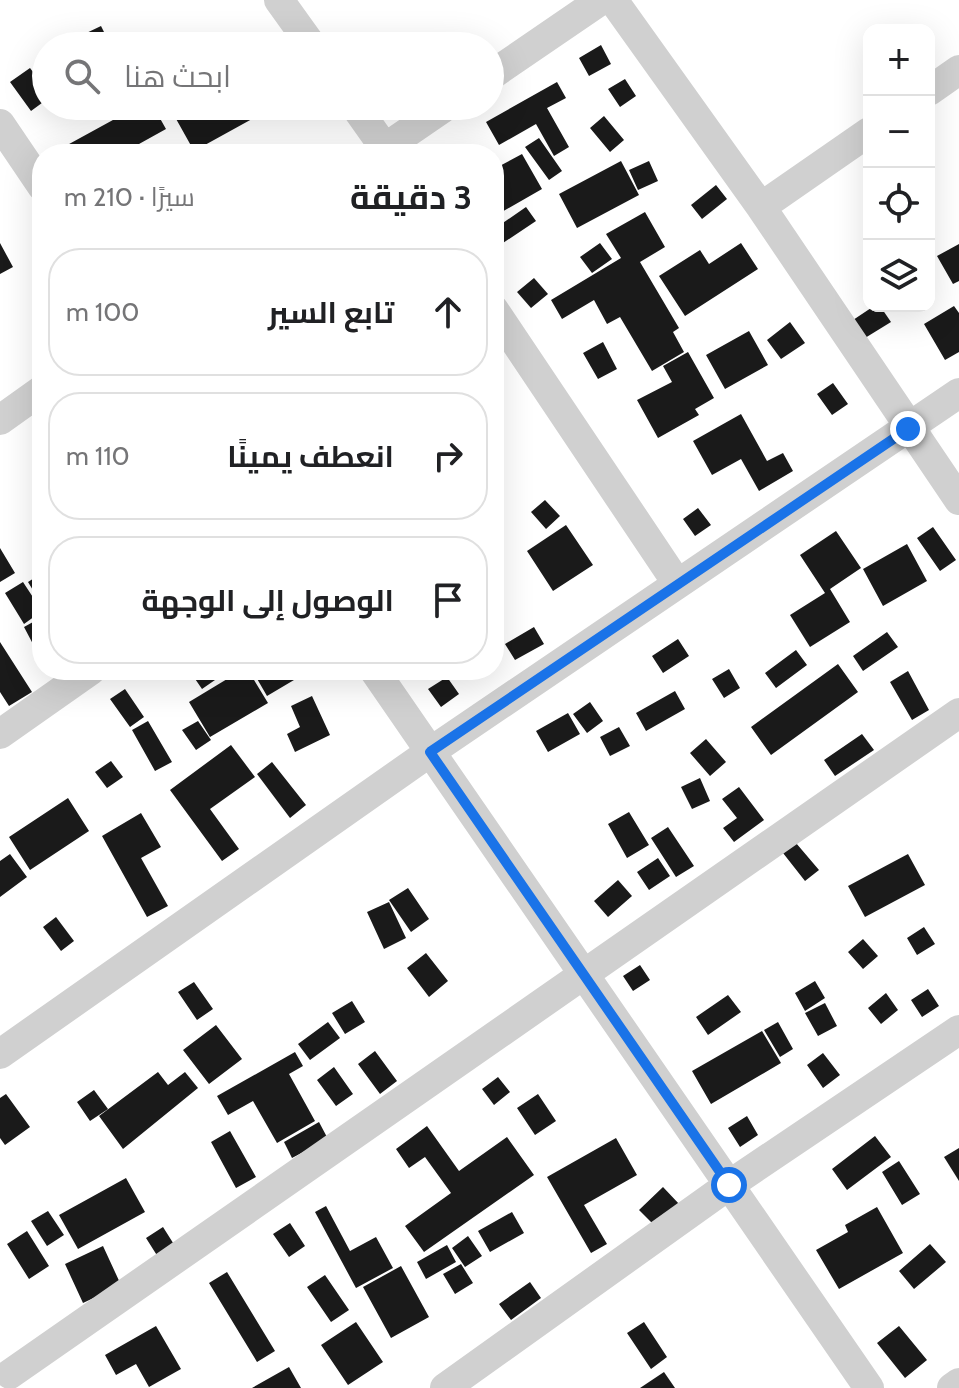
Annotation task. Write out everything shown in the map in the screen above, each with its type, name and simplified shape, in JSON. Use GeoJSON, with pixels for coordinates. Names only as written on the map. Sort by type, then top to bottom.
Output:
{"type":"FeatureCollection","features":[{"type":"Feature","properties":{"kind":"street"},"geometry":{"type":"LineString","coordinates":[[279,0],[302,32]]}},
{"type":"Feature","properties":{"kind":"street"},"geometry":{"type":"LineString","coordinates":[[504,66],[601,0]]}},
{"type":"Feature","properties":{"kind":"street"},"geometry":{"type":"LineString","coordinates":[[613,0],[761,207],[908,429],[959,500]]}},
{"type":"Feature","properties":{"kind":"street"},"geometry":{"type":"LineString","coordinates":[[935,87],[959,70]]}},
{"type":"Feature","properties":{"kind":"street"},"geometry":{"type":"LineString","coordinates":[[364,120],[379,144]]}},
{"type":"Feature","properties":{"kind":"street"},"geometry":{"type":"LineString","coordinates":[[395,144],[427,120]]}},
{"type":"Feature","properties":{"kind":"street"},"geometry":{"type":"LineString","coordinates":[[1,126],[32,171]]}},
{"type":"Feature","properties":{"kind":"street"},"geometry":{"type":"LineString","coordinates":[[761,207],[863,136]]}},
{"type":"Feature","properties":{"kind":"street"},"geometry":{"type":"LineString","coordinates":[[504,325],[677,583]]}},
{"type":"Feature","properties":{"kind":"street"},"geometry":{"type":"LineString","coordinates":[[0,1054],[430,752],[959,393]]}},
{"type":"Feature","properties":{"kind":"street"},"geometry":{"type":"LineString","coordinates":[[0,420],[32,397]]}},
{"type":"Feature","properties":{"kind":"street"},"geometry":{"type":"LineString","coordinates":[[0,734],[77,680]]}},
{"type":"Feature","properties":{"kind":"street"},"geometry":{"type":"LineString","coordinates":[[381,680],[869,1388]]}},
{"type":"Feature","properties":{"kind":"street"},"geometry":{"type":"LineString","coordinates":[[9,1374],[959,713]]}},
{"type":"Feature","properties":{"kind":"street"},"geometry":{"type":"LineString","coordinates":[[445,1388],[729,1185],[959,1030]]}},
{"type":"Feature","properties":{"kind":"street"},"geometry":{"type":"LineString","coordinates":[[952,1388],[959,1383]]}},
{"type":"Feature","properties":{"kind":"building"},"geometry":{"type":"Polygon","coordinates":[[[101,26],[104,32],[88,32],[101,26]]]}},
{"type":"Feature","properties":{"kind":"building"},"geometry":{"type":"Polygon","coordinates":[[[601,45],[611,64],[589,76],[579,58],[601,45]]]}},
{"type":"Feature","properties":{"kind":"building"},"geometry":{"type":"Polygon","coordinates":[[[30,68],[32,110],[31,111],[10,82],[30,68]]]}},
{"type":"Feature","properties":{"kind":"building"},"geometry":{"type":"Polygon","coordinates":[[[625,79],[636,96],[620,107],[608,89],[625,79]]]}},
{"type":"Feature","properties":{"kind":"building"},"geometry":{"type":"Polygon","coordinates":[[[557,82],[566,98],[547,108],[569,147],[554,156],[536,124],[498,144],[486,122],[504,120],[504,112],[557,82]]]}},
{"type":"Feature","properties":{"kind":"building"},"geometry":{"type":"Polygon","coordinates":[[[604,116],[624,140],[610,152],[590,128],[604,116]]]}},
{"type":"Feature","properties":{"kind":"building"},"geometry":{"type":"Polygon","coordinates":[[[113,120],[161,120],[166,129],[139,144],[69,144],[113,120]]]}},
{"type":"Feature","properties":{"kind":"building"},"geometry":{"type":"Polygon","coordinates":[[[177,120],[250,120],[207,144],[190,144],[177,120]]]}},
{"type":"Feature","properties":{"kind":"building"},"geometry":{"type":"Polygon","coordinates":[[[539,138],[562,171],[549,180],[525,147],[539,138]]]}},
{"type":"Feature","properties":{"kind":"building"},"geometry":{"type":"Polygon","coordinates":[[[522,154],[542,189],[504,211],[504,164],[522,154]]]}},
{"type":"Feature","properties":{"kind":"building"},"geometry":{"type":"Polygon","coordinates":[[[621,161],[639,195],[577,228],[559,194],[621,161]]]}},
{"type":"Feature","properties":{"kind":"building"},"geometry":{"type":"Polygon","coordinates":[[[649,161],[658,181],[638,190],[629,170],[649,161]]]}},
{"type":"Feature","properties":{"kind":"building"},"geometry":{"type":"Polygon","coordinates":[[[716,185],[727,199],[702,219],[691,205],[716,185]]]}},
{"type":"Feature","properties":{"kind":"building"},"geometry":{"type":"Polygon","coordinates":[[[526,207],[536,221],[504,242],[504,222],[526,207]]]}},
{"type":"Feature","properties":{"kind":"building"},"geometry":{"type":"Polygon","coordinates":[[[645,212],[665,247],[640,262],[679,328],[673,332],[684,352],[652,371],[620,317],[607,324],[594,300],[562,319],[551,300],[621,258],[606,234],[645,212]]]}},
{"type":"Feature","properties":{"kind":"building"},"geometry":{"type":"Polygon","coordinates":[[[0,243],[13,267],[0,274],[0,243]]]}},
{"type":"Feature","properties":{"kind":"building"},"geometry":{"type":"Polygon","coordinates":[[[600,243],[612,259],[592,273],[580,257],[600,243]]]}},
{"type":"Feature","properties":{"kind":"building"},"geometry":{"type":"Polygon","coordinates":[[[741,243],[758,269],[685,316],[659,276],[700,250],[709,264],[741,243]]]}},
{"type":"Feature","properties":{"kind":"building"},"geometry":{"type":"Polygon","coordinates":[[[959,244],[959,281],[953,284],[937,256],[959,244]]]}},
{"type":"Feature","properties":{"kind":"building"},"geometry":{"type":"Polygon","coordinates":[[[534,278],[548,294],[531,308],[517,292],[534,278]]]}},
{"type":"Feature","properties":{"kind":"building"},"geometry":{"type":"Polygon","coordinates":[[[954,306],[959,313],[959,352],[945,360],[924,324],[954,306]]]}},
{"type":"Feature","properties":{"kind":"building"},"geometry":{"type":"Polygon","coordinates":[[[865,312],[884,312],[891,322],[865,338],[853,320],[865,312]]]}},
{"type":"Feature","properties":{"kind":"building"},"geometry":{"type":"Polygon","coordinates":[[[790,322],[805,343],[781,359],[767,340],[790,322]]]}},
{"type":"Feature","properties":{"kind":"building"},"geometry":{"type":"Polygon","coordinates":[[[749,331],[768,365],[725,389],[706,355],[749,331]]]}},
{"type":"Feature","properties":{"kind":"building"},"geometry":{"type":"Polygon","coordinates":[[[603,342],[617,369],[598,379],[583,353],[603,342]]]}},
{"type":"Feature","properties":{"kind":"building"},"geometry":{"type":"Polygon","coordinates":[[[688,352],[714,398],[695,409],[699,415],[658,438],[637,400],[672,382],[663,366],[688,352]]]}},
{"type":"Feature","properties":{"kind":"building"},"geometry":{"type":"Polygon","coordinates":[[[833,383],[848,404],[832,415],[817,394],[833,383]]]}},
{"type":"Feature","properties":{"kind":"building"},"geometry":{"type":"Polygon","coordinates":[[[741,414],[767,461],[783,453],[793,471],[759,491],[741,459],[712,475],[693,441],[741,414]]]}},
{"type":"Feature","properties":{"kind":"building"},"geometry":{"type":"Polygon","coordinates":[[[545,500],[560,516],[546,529],[531,512],[545,500]]]}},
{"type":"Feature","properties":{"kind":"building"},"geometry":{"type":"Polygon","coordinates":[[[698,508],[711,525],[695,536],[683,519],[698,508]]]}},
{"type":"Feature","properties":{"kind":"building"},"geometry":{"type":"Polygon","coordinates":[[[566,525],[593,565],[553,591],[527,551],[566,525]]]}},
{"type":"Feature","properties":{"kind":"building"},"geometry":{"type":"Polygon","coordinates":[[[933,527],[956,560],[940,571],[917,538],[933,527]]]}},
{"type":"Feature","properties":{"kind":"building"},"geometry":{"type":"Polygon","coordinates":[[[836,531],[861,568],[830,589],[850,622],[810,647],[790,615],[825,593],[800,555],[836,531]]]}},
{"type":"Feature","properties":{"kind":"building"},"geometry":{"type":"Polygon","coordinates":[[[907,544],[927,581],[883,606],[863,569],[907,544]]]}},
{"type":"Feature","properties":{"kind":"building"},"geometry":{"type":"Polygon","coordinates":[[[0,548],[15,573],[0,582],[0,548]]]}},
{"type":"Feature","properties":{"kind":"building"},"geometry":{"type":"Polygon","coordinates":[[[23,582],[32,596],[32,618],[24,624],[5,593],[23,582]]]}},
{"type":"Feature","properties":{"kind":"building"},"geometry":{"type":"Polygon","coordinates":[[[32,623],[32,642],[24,627],[32,623]]]}},
{"type":"Feature","properties":{"kind":"building"},"geometry":{"type":"Polygon","coordinates":[[[534,627],[544,644],[515,660],[505,644],[534,627]]]}},
{"type":"Feature","properties":{"kind":"building"},"geometry":{"type":"Polygon","coordinates":[[[887,632],[898,647],[863,671],[853,656],[887,632]]]}},
{"type":"Feature","properties":{"kind":"building"},"geometry":{"type":"Polygon","coordinates":[[[678,639],[689,656],[663,673],[652,656],[678,639]]]}},
{"type":"Feature","properties":{"kind":"building"},"geometry":{"type":"Polygon","coordinates":[[[0,642],[32,692],[9,706],[0,692],[0,642]]]}},
{"type":"Feature","properties":{"kind":"building"},"geometry":{"type":"Polygon","coordinates":[[[796,650],[807,665],[776,688],[765,673],[796,650]]]}},
{"type":"Feature","properties":{"kind":"building"},"geometry":{"type":"Polygon","coordinates":[[[838,664],[858,692],[771,755],[751,727],[838,664]]]}},
{"type":"Feature","properties":{"kind":"building"},"geometry":{"type":"Polygon","coordinates":[[[729,669],[740,688],[724,698],[712,679],[729,669]]]}},
{"type":"Feature","properties":{"kind":"building"},"geometry":{"type":"Polygon","coordinates":[[[908,671],[929,710],[912,720],[890,682],[908,671]]]}},
{"type":"Feature","properties":{"kind":"building"},"geometry":{"type":"Polygon","coordinates":[[[196,680],[215,680],[202,689],[196,680]]]}},
{"type":"Feature","properties":{"kind":"building"},"geometry":{"type":"Polygon","coordinates":[[[225,680],[254,680],[268,703],[210,737],[189,702],[225,680]]]}},
{"type":"Feature","properties":{"kind":"building"},"geometry":{"type":"Polygon","coordinates":[[[258,680],[294,680],[267,696],[258,680]]]}},
{"type":"Feature","properties":{"kind":"building"},"geometry":{"type":"Polygon","coordinates":[[[442,680],[449,680],[459,694],[441,707],[428,689],[442,680]]]}},
{"type":"Feature","properties":{"kind":"building"},"geometry":{"type":"Polygon","coordinates":[[[125,689],[144,717],[130,727],[110,699],[125,689]]]}},
{"type":"Feature","properties":{"kind":"building"},"geometry":{"type":"Polygon","coordinates":[[[675,691],[685,709],[646,731],[636,713],[675,691]]]}},
{"type":"Feature","properties":{"kind":"building"},"geometry":{"type":"Polygon","coordinates":[[[312,696],[330,735],[295,752],[287,734],[300,727],[291,706],[312,696]]]}},
{"type":"Feature","properties":{"kind":"building"},"geometry":{"type":"Polygon","coordinates":[[[590,702],[603,721],[587,733],[573,714],[590,702]]]}},
{"type":"Feature","properties":{"kind":"building"},"geometry":{"type":"Polygon","coordinates":[[[568,713],[580,734],[548,752],[536,731],[568,713]]]}},
{"type":"Feature","properties":{"kind":"building"},"geometry":{"type":"Polygon","coordinates":[[[148,721],[172,762],[155,771],[132,730],[148,721]]]}},
{"type":"Feature","properties":{"kind":"building"},"geometry":{"type":"Polygon","coordinates":[[[198,721],[211,740],[196,750],[182,730],[198,721]]]}},
{"type":"Feature","properties":{"kind":"building"},"geometry":{"type":"Polygon","coordinates":[[[619,727],[630,746],[610,756],[600,737],[619,727]]]}},
{"type":"Feature","properties":{"kind":"building"},"geometry":{"type":"Polygon","coordinates":[[[862,734],[874,750],[835,776],[824,760],[862,734]]]}},
{"type":"Feature","properties":{"kind":"building"},"geometry":{"type":"Polygon","coordinates":[[[706,739],[726,762],[710,776],[690,753],[706,739]]]}},
{"type":"Feature","properties":{"kind":"building"},"geometry":{"type":"Polygon","coordinates":[[[231,745],[255,777],[210,809],[239,849],[222,861],[170,790],[231,745]]]}},
{"type":"Feature","properties":{"kind":"building"},"geometry":{"type":"Polygon","coordinates":[[[111,761],[123,777],[107,788],[95,772],[111,761]]]}},
{"type":"Feature","properties":{"kind":"building"},"geometry":{"type":"Polygon","coordinates":[[[272,762],[306,805],[290,818],[257,774],[272,762]]]}},
{"type":"Feature","properties":{"kind":"building"},"geometry":{"type":"Polygon","coordinates":[[[700,778],[710,801],[692,809],[681,787],[700,778]]]}},
{"type":"Feature","properties":{"kind":"building"},"geometry":{"type":"Polygon","coordinates":[[[739,787],[764,820],[734,842],[723,828],[737,818],[722,799],[739,787]]]}},
{"type":"Feature","properties":{"kind":"building"},"geometry":{"type":"Polygon","coordinates":[[[68,798],[89,831],[30,870],[9,837],[68,798]]]}},
{"type":"Feature","properties":{"kind":"building"},"geometry":{"type":"Polygon","coordinates":[[[629,812],[649,845],[627,858],[608,824],[629,812]]]}},
{"type":"Feature","properties":{"kind":"building"},"geometry":{"type":"Polygon","coordinates":[[[141,813],[161,847],[141,858],[168,906],[147,917],[102,836],[141,813]]]}},
{"type":"Feature","properties":{"kind":"building"},"geometry":{"type":"Polygon","coordinates":[[[668,827],[694,866],[676,877],[651,838],[668,827]]]}},
{"type":"Feature","properties":{"kind":"building"},"geometry":{"type":"Polygon","coordinates":[[[796,843],[819,870],[805,881],[783,853],[796,843]]]}},
{"type":"Feature","properties":{"kind":"building"},"geometry":{"type":"Polygon","coordinates":[[[10,854],[27,877],[0,897],[0,861],[10,854]]]}},
{"type":"Feature","properties":{"kind":"building"},"geometry":{"type":"Polygon","coordinates":[[[908,854],[925,885],[865,917],[848,886],[908,854]]]}},
{"type":"Feature","properties":{"kind":"building"},"geometry":{"type":"Polygon","coordinates":[[[658,858],[670,876],[649,890],[637,872],[658,858]]]}},
{"type":"Feature","properties":{"kind":"building"},"geometry":{"type":"Polygon","coordinates":[[[618,880],[632,896],[608,917],[594,901],[618,880]]]}},
{"type":"Feature","properties":{"kind":"building"},"geometry":{"type":"Polygon","coordinates":[[[408,888],[429,919],[411,932],[389,900],[408,888]]]}},
{"type":"Feature","properties":{"kind":"building"},"geometry":{"type":"Polygon","coordinates":[[[389,902],[406,938],[384,949],[367,912],[389,902]]]}},
{"type":"Feature","properties":{"kind":"building"},"geometry":{"type":"Polygon","coordinates":[[[56,917],[74,941],[61,951],[43,927],[56,917]]]}},
{"type":"Feature","properties":{"kind":"building"},"geometry":{"type":"Polygon","coordinates":[[[924,927],[935,944],[917,955],[907,938],[924,927]]]}},
{"type":"Feature","properties":{"kind":"building"},"geometry":{"type":"Polygon","coordinates":[[[863,939],[878,956],[863,969],[848,952],[863,939]]]}},
{"type":"Feature","properties":{"kind":"building"},"geometry":{"type":"Polygon","coordinates":[[[426,953],[448,981],[429,997],[407,968],[426,953]]]}},
{"type":"Feature","properties":{"kind":"building"},"geometry":{"type":"Polygon","coordinates":[[[640,965],[650,980],[633,991],[623,976],[640,965]]]}},
{"type":"Feature","properties":{"kind":"building"},"geometry":{"type":"Polygon","coordinates":[[[815,981],[825,998],[805,1011],[795,993],[815,981]]]}},
{"type":"Feature","properties":{"kind":"building"},"geometry":{"type":"Polygon","coordinates":[[[194,982],[213,1009],[197,1020],[178,992],[194,982]]]}},
{"type":"Feature","properties":{"kind":"building"},"geometry":{"type":"Polygon","coordinates":[[[928,989],[939,1006],[922,1017],[911,1000],[928,989]]]}},
{"type":"Feature","properties":{"kind":"building"},"geometry":{"type":"Polygon","coordinates":[[[886,993],[898,1010],[881,1024],[868,1008],[886,993]]]}},
{"type":"Feature","properties":{"kind":"building"},"geometry":{"type":"Polygon","coordinates":[[[728,995],[741,1012],[708,1035],[696,1017],[728,995]]]}},
{"type":"Feature","properties":{"kind":"building"},"geometry":{"type":"Polygon","coordinates":[[[352,1001],[365,1022],[345,1034],[332,1013],[352,1001]]]}},
{"type":"Feature","properties":{"kind":"building"},"geometry":{"type":"Polygon","coordinates":[[[825,1003],[837,1026],[818,1036],[805,1013],[825,1003]]]}},
{"type":"Feature","properties":{"kind":"building"},"geometry":{"type":"Polygon","coordinates":[[[328,1022],[340,1038],[310,1060],[298,1044],[328,1022]]]}},
{"type":"Feature","properties":{"kind":"building"},"geometry":{"type":"Polygon","coordinates":[[[778,1022],[793,1049],[780,1057],[764,1030],[778,1022]]]}},
{"type":"Feature","properties":{"kind":"building"},"geometry":{"type":"Polygon","coordinates":[[[216,1025],[242,1059],[209,1084],[183,1050],[216,1025]]]}},
{"type":"Feature","properties":{"kind":"building"},"geometry":{"type":"Polygon","coordinates":[[[762,1031],[781,1063],[711,1104],[692,1071],[762,1031]]]}},
{"type":"Feature","properties":{"kind":"building"},"geometry":{"type":"Polygon","coordinates":[[[375,1051],[397,1081],[380,1094],[358,1064],[375,1051]]]}},
{"type":"Feature","properties":{"kind":"building"},"geometry":{"type":"Polygon","coordinates":[[[295,1052],[303,1066],[289,1074],[315,1121],[277,1143],[253,1101],[228,1115],[217,1096],[295,1052]]]}},
{"type":"Feature","properties":{"kind":"building"},"geometry":{"type":"Polygon","coordinates":[[[823,1053],[840,1075],[823,1088],[807,1065],[823,1053]]]}},
{"type":"Feature","properties":{"kind":"building"},"geometry":{"type":"Polygon","coordinates":[[[334,1067],[353,1094],[336,1106],[317,1080],[334,1067]]]}},
{"type":"Feature","properties":{"kind":"building"},"geometry":{"type":"Polygon","coordinates":[[[158,1072],[168,1085],[185,1072],[198,1088],[123,1149],[99,1116],[158,1072]]]}},
{"type":"Feature","properties":{"kind":"building"},"geometry":{"type":"Polygon","coordinates":[[[498,1077],[510,1092],[494,1105],[482,1089],[498,1077]]]}},
{"type":"Feature","properties":{"kind":"building"},"geometry":{"type":"Polygon","coordinates":[[[94,1090],[108,1109],[90,1121],[77,1102],[94,1090]]]}},
{"type":"Feature","properties":{"kind":"building"},"geometry":{"type":"Polygon","coordinates":[[[6,1094],[30,1127],[5,1145],[0,1138],[0,1098],[6,1094]]]}},
{"type":"Feature","properties":{"kind":"building"},"geometry":{"type":"Polygon","coordinates":[[[538,1094],[556,1121],[535,1135],[517,1108],[538,1094]]]}},
{"type":"Feature","properties":{"kind":"building"},"geometry":{"type":"Polygon","coordinates":[[[747,1116],[758,1135],[740,1147],[728,1128],[747,1116]]]}},
{"type":"Feature","properties":{"kind":"building"},"geometry":{"type":"Polygon","coordinates":[[[319,1122],[328,1139],[292,1158],[284,1142],[319,1122]]]}},
{"type":"Feature","properties":{"kind":"building"},"geometry":{"type":"Polygon","coordinates":[[[427,1126],[459,1171],[507,1137],[534,1175],[424,1252],[405,1226],[451,1193],[425,1157],[409,1168],[396,1149],[427,1126]]]}},
{"type":"Feature","properties":{"kind":"building"},"geometry":{"type":"Polygon","coordinates":[[[230,1131],[256,1177],[236,1188],[211,1142],[230,1131]]]}},
{"type":"Feature","properties":{"kind":"building"},"geometry":{"type":"Polygon","coordinates":[[[875,1136],[891,1157],[847,1190],[832,1169],[875,1136]]]}},
{"type":"Feature","properties":{"kind":"building"},"geometry":{"type":"Polygon","coordinates":[[[616,1138],[637,1175],[584,1205],[607,1244],[591,1253],[547,1177],[616,1138]]]}},
{"type":"Feature","properties":{"kind":"building"},"geometry":{"type":"Polygon","coordinates":[[[959,1148],[959,1181],[944,1157],[959,1148]]]}},
{"type":"Feature","properties":{"kind":"building"},"geometry":{"type":"Polygon","coordinates":[[[899,1161],[920,1194],[902,1205],[882,1172],[899,1161]]]}},
{"type":"Feature","properties":{"kind":"building"},"geometry":{"type":"Polygon","coordinates":[[[126,1178],[145,1212],[78,1249],[59,1215],[126,1178]]]}},
{"type":"Feature","properties":{"kind":"building"},"geometry":{"type":"Polygon","coordinates":[[[663,1187],[680,1205],[656,1227],[639,1210],[663,1187]]]}},
{"type":"Feature","properties":{"kind":"building"},"geometry":{"type":"Polygon","coordinates":[[[326,1206],[350,1251],[376,1237],[393,1268],[356,1288],[315,1212],[326,1206]]]}},
{"type":"Feature","properties":{"kind":"building"},"geometry":{"type":"Polygon","coordinates":[[[877,1207],[903,1253],[839,1289],[816,1250],[848,1232],[845,1225],[877,1207]]]}},
{"type":"Feature","properties":{"kind":"building"},"geometry":{"type":"Polygon","coordinates":[[[48,1211],[64,1235],[47,1246],[31,1221],[48,1211]]]}},
{"type":"Feature","properties":{"kind":"building"},"geometry":{"type":"Polygon","coordinates":[[[512,1212],[524,1233],[490,1252],[478,1231],[512,1212]]]}},
{"type":"Feature","properties":{"kind":"building"},"geometry":{"type":"Polygon","coordinates":[[[290,1223],[305,1246],[289,1257],[273,1234],[290,1223]]]}},
{"type":"Feature","properties":{"kind":"building"},"geometry":{"type":"Polygon","coordinates":[[[163,1227],[175,1246],[158,1257],[146,1238],[163,1227]]]}},
{"type":"Feature","properties":{"kind":"building"},"geometry":{"type":"Polygon","coordinates":[[[27,1231],[49,1266],[29,1279],[7,1244],[27,1231]]]}},
{"type":"Feature","properties":{"kind":"building"},"geometry":{"type":"Polygon","coordinates":[[[468,1236],[482,1256],[465,1267],[452,1248],[468,1236]]]}},
{"type":"Feature","properties":{"kind":"building"},"geometry":{"type":"Polygon","coordinates":[[[930,1244],[946,1262],[914,1289],[899,1271],[930,1244]]]}},
{"type":"Feature","properties":{"kind":"building"},"geometry":{"type":"Polygon","coordinates":[[[447,1245],[456,1262],[426,1279],[417,1262],[447,1245]]]}},
{"type":"Feature","properties":{"kind":"building"},"geometry":{"type":"Polygon","coordinates":[[[103,1246],[121,1285],[83,1303],[65,1264],[103,1246]]]}},
{"type":"Feature","properties":{"kind":"building"},"geometry":{"type":"Polygon","coordinates":[[[461,1264],[473,1283],[455,1294],[443,1274],[461,1264]]]}},
{"type":"Feature","properties":{"kind":"building"},"geometry":{"type":"Polygon","coordinates":[[[401,1266],[429,1317],[391,1338],[363,1287],[401,1266]]]}},
{"type":"Feature","properties":{"kind":"building"},"geometry":{"type":"Polygon","coordinates":[[[227,1272],[275,1351],[257,1362],[209,1283],[227,1272]]]}},
{"type":"Feature","properties":{"kind":"building"},"geometry":{"type":"Polygon","coordinates":[[[325,1275],[349,1310],[331,1322],[307,1287],[325,1275]]]}},
{"type":"Feature","properties":{"kind":"building"},"geometry":{"type":"Polygon","coordinates":[[[530,1282],[541,1298],[511,1320],[499,1304],[530,1282]]]}},
{"type":"Feature","properties":{"kind":"building"},"geometry":{"type":"Polygon","coordinates":[[[356,1322],[383,1362],[348,1385],[321,1345],[356,1322]]]}},
{"type":"Feature","properties":{"kind":"building"},"geometry":{"type":"Polygon","coordinates":[[[644,1322],[667,1357],[651,1369],[627,1333],[644,1322]]]}},
{"type":"Feature","properties":{"kind":"building"},"geometry":{"type":"Polygon","coordinates":[[[156,1326],[181,1369],[149,1387],[136,1364],[116,1375],[105,1355],[156,1326]]]}},
{"type":"Feature","properties":{"kind":"building"},"geometry":{"type":"Polygon","coordinates":[[[899,1326],[927,1360],[905,1378],[877,1343],[899,1326]]]}},
{"type":"Feature","properties":{"kind":"building"},"geometry":{"type":"Polygon","coordinates":[[[289,1367],[301,1388],[252,1388],[289,1367]]]}},
{"type":"Feature","properties":{"kind":"building"},"geometry":{"type":"Polygon","coordinates":[[[664,1372],[675,1388],[640,1388],[664,1372]]]}},
{"type":"Feature","properties":{"kind":"route"},"geometry":{"type":"LineString","coordinates":[[729,1185],[430,752],[908,429]]}}]}
